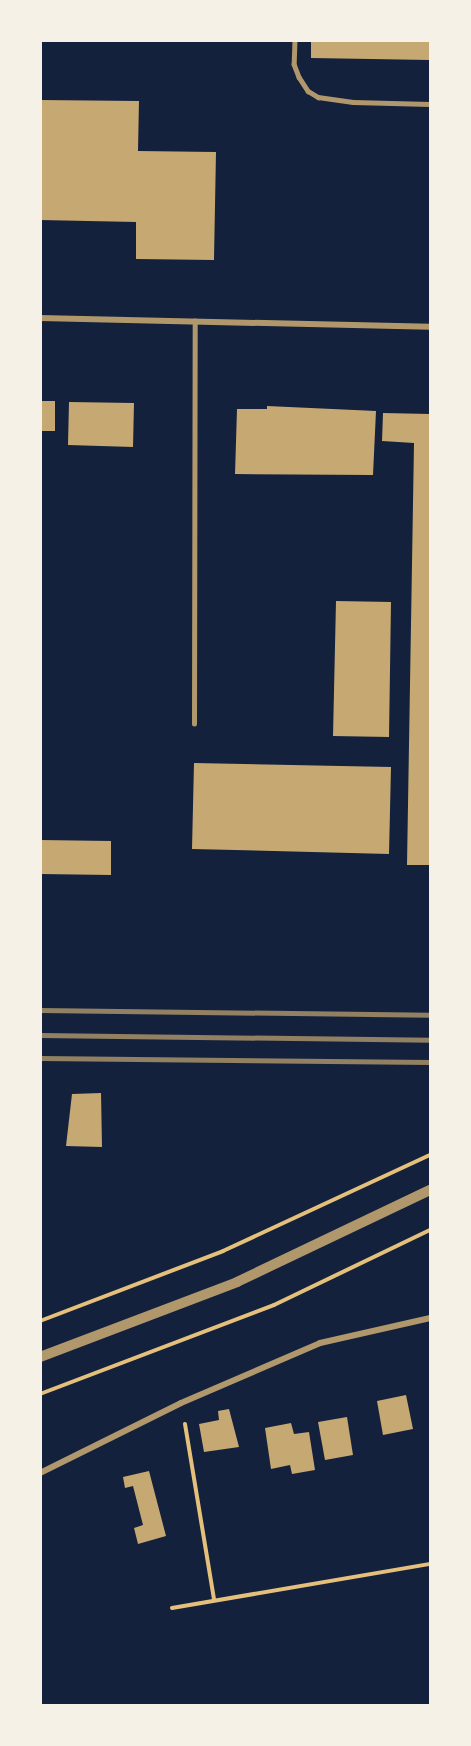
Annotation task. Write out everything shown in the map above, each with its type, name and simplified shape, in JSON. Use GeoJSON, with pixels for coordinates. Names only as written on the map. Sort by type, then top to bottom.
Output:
{"type":"FeatureCollection","features":[{"type":"Feature","properties":{"kind":"street"},"geometry":{"type":"LineString","coordinates":[[40,318],[430,327]]}},
{"type":"Feature","properties":{"kind":"street"},"geometry":{"type":"LineString","coordinates":[[40,1357],[237,1282],[430,1190]]}},
{"type":"Feature","properties":{"kind":"street"},"geometry":{"type":"LineString","coordinates":[[40,1473],[181,1403],[320,1343],[430,1318]]}},
{"type":"Feature","properties":{"kind":"lane"},"geometry":{"type":"LineString","coordinates":[[295,40],[294,64],[299,77],[308,91],[318,97],[353,102],[430,104]]}},
{"type":"Feature","properties":{"kind":"lane"},"geometry":{"type":"LineString","coordinates":[[194,724],[195,321]]}},
{"type":"Feature","properties":{"kind":"path"},"geometry":{"type":"LineString","coordinates":[[40,1321],[223,1251],[430,1155]]}},
{"type":"Feature","properties":{"kind":"path"},"geometry":{"type":"LineString","coordinates":[[40,1394],[274,1305],[430,1230]]}},
{"type":"Feature","properties":{"kind":"path"},"geometry":{"type":"LineString","coordinates":[[181,1403],[214,1600]]}},
{"type":"Feature","properties":{"kind":"path"},"geometry":{"type":"LineString","coordinates":[[172,1608],[430,1564]]}},
{"type":"Feature","properties":{"kind":"building"},"geometry":{"type":"Polygon","coordinates":[[[311,40],[430,40],[430,60],[311,58],[311,40]]]}},
{"type":"Feature","properties":{"kind":"building"},"geometry":{"type":"Polygon","coordinates":[[[40,100],[139,101],[138,151],[216,152],[214,260],[136,259],[136,222],[40,220],[40,100]]]}},
{"type":"Feature","properties":{"kind":"building"},"geometry":{"type":"Polygon","coordinates":[[[40,401],[55,401],[55,431],[40,431],[40,401]]]}},
{"type":"Feature","properties":{"kind":"building"},"geometry":{"type":"Polygon","coordinates":[[[69,402],[134,403],[133,447],[68,445],[69,402]]]}},
{"type":"Feature","properties":{"kind":"building"},"geometry":{"type":"Polygon","coordinates":[[[267,406],[376,411],[373,475],[235,474],[237,409],[267,409],[267,406]]]}},
{"type":"Feature","properties":{"kind":"building"},"geometry":{"type":"Polygon","coordinates":[[[383,413],[430,414],[430,865],[407,865],[414,443],[382,441],[383,413]]]}},
{"type":"Feature","properties":{"kind":"building"},"geometry":{"type":"Polygon","coordinates":[[[336,601],[391,602],[389,737],[333,736],[336,601]]]}},
{"type":"Feature","properties":{"kind":"building"},"geometry":{"type":"Polygon","coordinates":[[[194,763],[391,767],[389,854],[192,849],[194,763]]]}},
{"type":"Feature","properties":{"kind":"building"},"geometry":{"type":"Polygon","coordinates":[[[40,840],[111,841],[111,875],[40,874],[40,840]]]}},
{"type":"Feature","properties":{"kind":"building"},"geometry":{"type":"Polygon","coordinates":[[[101,1093],[102,1147],[66,1146],[72,1094],[101,1093]]]}},
{"type":"Feature","properties":{"kind":"building"},"geometry":{"type":"Polygon","coordinates":[[[406,1395],[413,1429],[383,1435],[377,1401],[406,1395]]]}},
{"type":"Feature","properties":{"kind":"building"},"geometry":{"type":"Polygon","coordinates":[[[229,1409],[239,1447],[204,1452],[199,1424],[219,1420],[218,1411],[229,1409]]]}},
{"type":"Feature","properties":{"kind":"building"},"geometry":{"type":"Polygon","coordinates":[[[347,1417],[353,1455],[325,1460],[318,1422],[347,1417]]]}},
{"type":"Feature","properties":{"kind":"building"},"geometry":{"type":"Polygon","coordinates":[[[291,1423],[294,1434],[309,1432],[315,1470],[292,1474],[290,1465],[271,1469],[265,1428],[291,1423]]]}},
{"type":"Feature","properties":{"kind":"building"},"geometry":{"type":"Polygon","coordinates":[[[149,1471],[166,1536],[138,1544],[134,1528],[143,1525],[133,1486],[125,1488],[123,1477],[149,1471]]]}},
{"type":"Feature","properties":{"kind":"railway"},"geometry":{"type":"LineString","coordinates":[[40,1010],[430,1015]]}},
{"type":"Feature","properties":{"kind":"railway"},"geometry":{"type":"LineString","coordinates":[[40,1035],[430,1040]]}},
{"type":"Feature","properties":{"kind":"railway"},"geometry":{"type":"LineString","coordinates":[[40,1058],[430,1062]]}}]}
